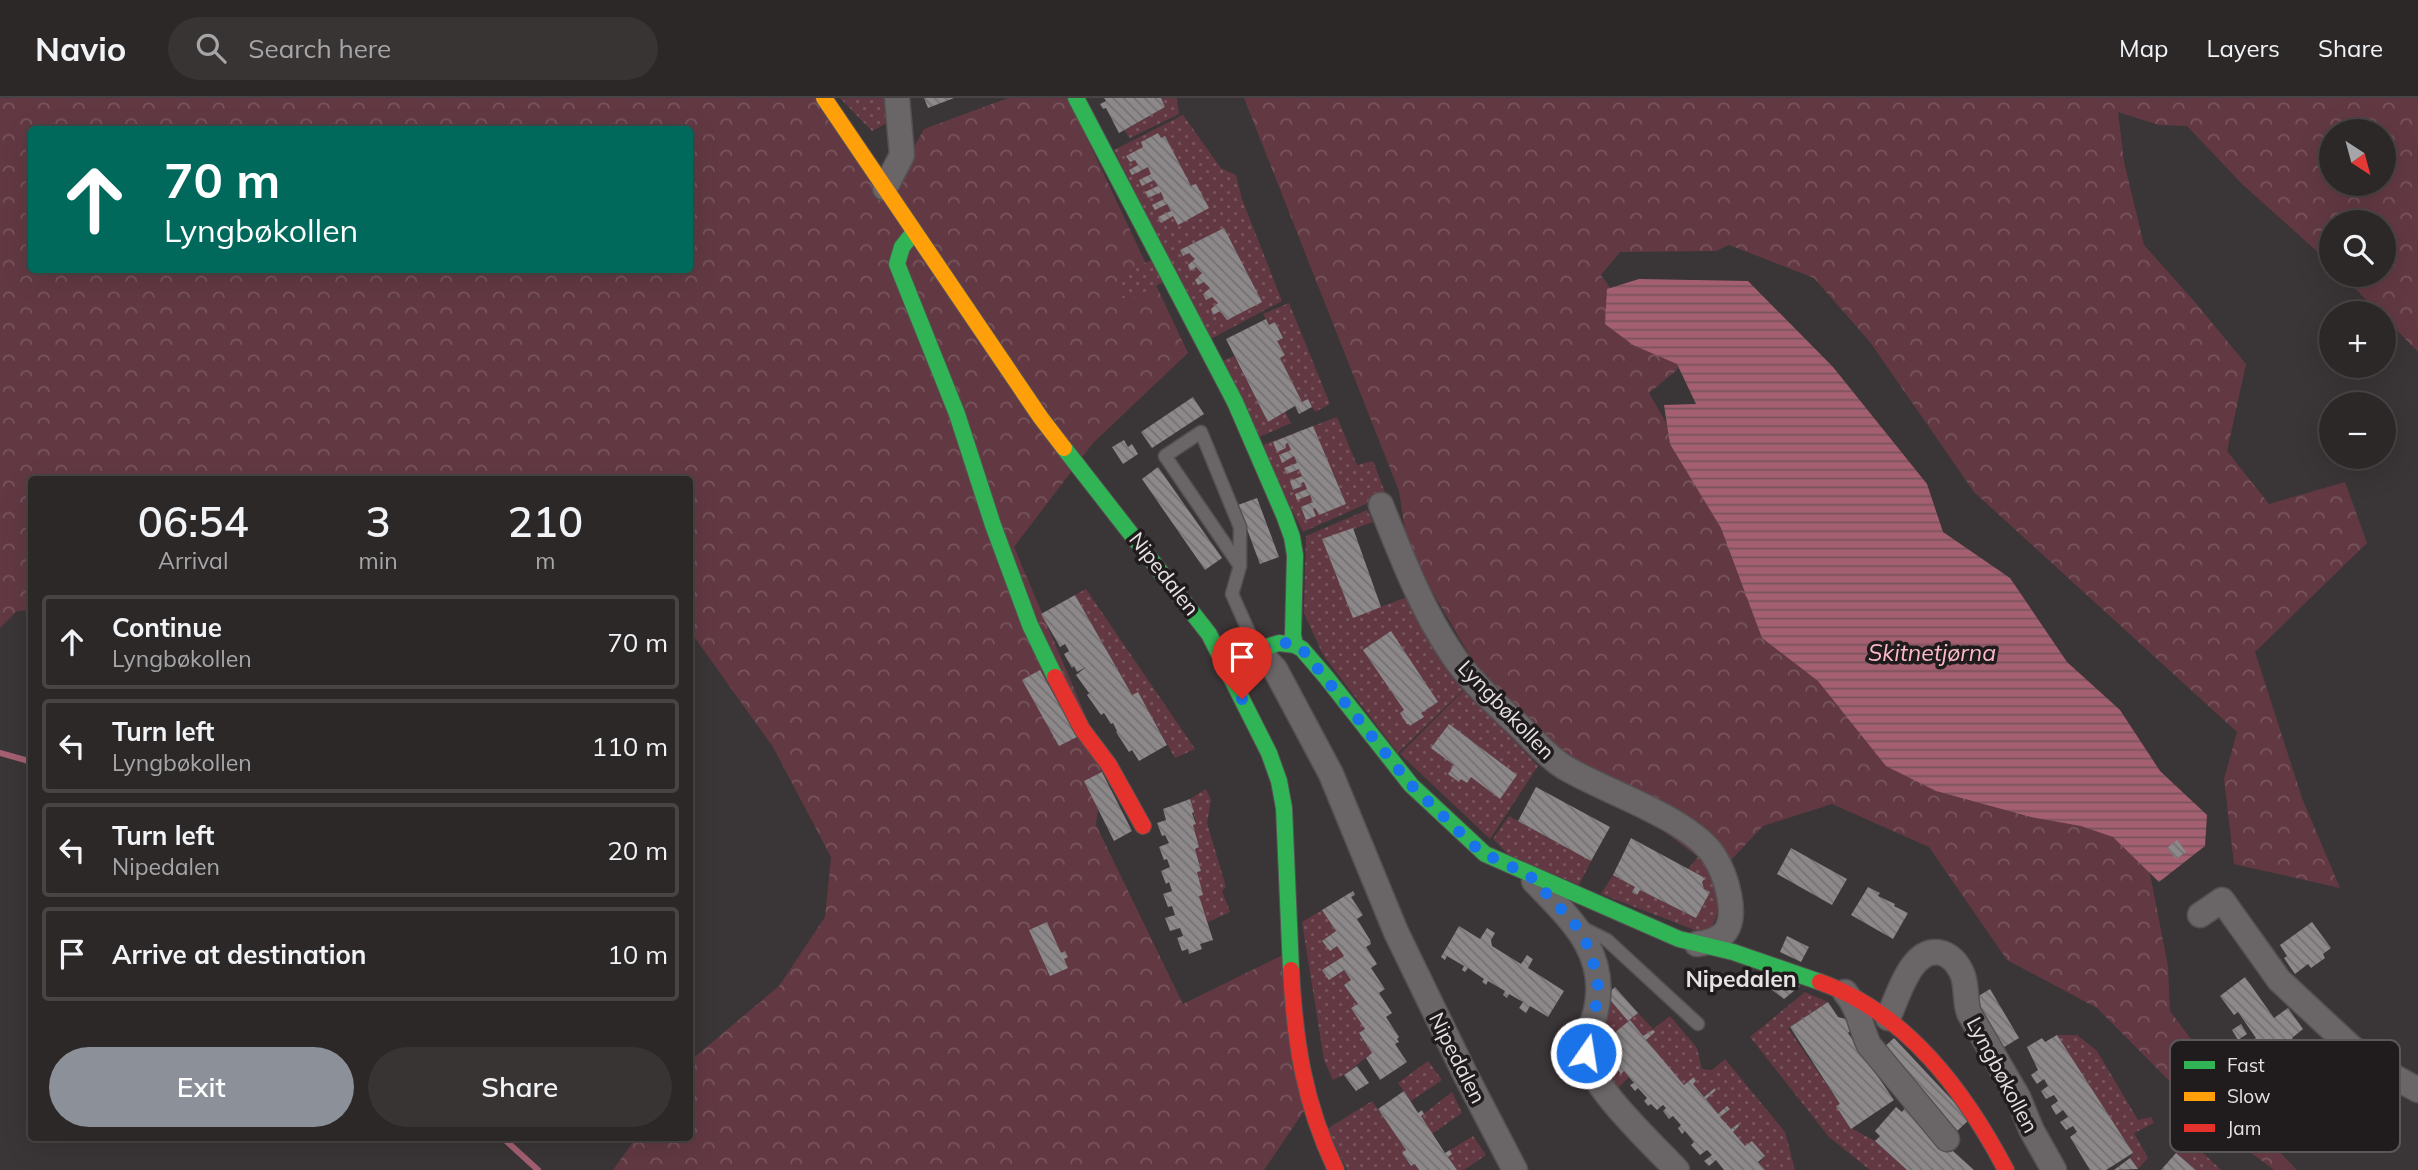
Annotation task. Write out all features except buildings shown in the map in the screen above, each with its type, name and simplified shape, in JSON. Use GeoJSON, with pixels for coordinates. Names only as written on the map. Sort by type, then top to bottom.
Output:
{"type":"FeatureCollection","features":[{"type":"Feature","properties":{"kind":"street","name":"Nipedalen"},"geometry":{"type":"LineString","coordinates":[[824,98],[1041,418],[1209,634],[1269,753],[1279,781],[1286,838],[1294,1027],[1306,1091],[1317,1126],[1336,1170]]}},
{"type":"Feature","properties":{"kind":"street"},"geometry":{"type":"LineString","coordinates":[[885,188],[902,155],[897,98]]}},
{"type":"Feature","properties":{"kind":"street"},"geometry":{"type":"LineString","coordinates":[[1076,98],[1234,402],[1292,537],[1295,555],[1295,645],[1279,643],[1258,652],[1223,661]]}},
{"type":"Feature","properties":{"kind":"street"},"geometry":{"type":"LineString","coordinates":[[914,232],[902,247],[897,264],[957,414],[993,525],[1030,625],[1082,729],[1109,765],[1143,826]]}},
{"type":"Feature","properties":{"kind":"street","name":"Lyngbøkollen"},"geometry":{"type":"LineString","coordinates":[[1381,505],[1432,621],[1471,679],[1560,765],[1688,830],[1702,841],[1714,856],[1728,888],[1730,919],[1728,928],[1722,935],[1710,942],[1697,944]]}},
{"type":"Feature","properties":{"kind":"street","name":"Lyngbøkollen"},"geometry":{"type":"LineString","coordinates":[[1295,645],[1302,649],[1326,677],[1411,785],[1479,850],[1653,929],[1697,944],[1733,952],[1844,991],[1888,1018],[1934,1063],[1968,1102],[2006,1170]]}},
{"type":"Feature","properties":{"kind":"street","name":"Nipedalen"},"geometry":{"type":"LineString","coordinates":[[1258,652],[1275,669],[1335,783],[1396,932],[1515,1170]]}},
{"type":"Feature","properties":{"kind":"street"},"geometry":{"type":"LineString","coordinates":[[1529,875],[1574,923],[1591,951],[1599,991],[1586,1041],[1589,1065],[1627,1117],[1677,1170]]}},
{"type":"Feature","properties":{"kind":"street"},"geometry":{"type":"LineString","coordinates":[[2200,915],[2222,900],[2279,980],[2343,1040]]}},
{"type":"Feature","properties":{"kind":"street","name":"Lyngbøkollen"},"geometry":{"type":"LineString","coordinates":[[1888,1018],[1911,968],[1924,954],[1946,954],[1955,961],[1963,973],[1965,1002],[1969,1013],[2018,1097],[2032,1131],[2054,1170]]}},
{"type":"Feature","properties":{"kind":"street"},"geometry":{"type":"LineString","coordinates":[[1844,991],[1859,1012],[1869,1045],[1947,1139]]}},
{"type":"Feature","properties":{"kind":"street"},"geometry":{"type":"LineString","coordinates":[[2400,1080],[2418,1090]]}},
{"type":"Feature","properties":{"kind":"lane","name":"Nipedalen"},"geometry":{"type":"LineString","coordinates":[[1240,566],[1165,456],[1201,432],[1240,527],[1240,566],[1232,594],[1258,652]]}},
{"type":"Feature","properties":{"kind":"lane"},"geometry":{"type":"LineString","coordinates":[[1574,923],[1607,940],[1698,1024]]}},
{"type":"Feature","properties":{"kind":"green space"},"geometry":{"type":"Polygon","coordinates":[[[0,98],[822,98],[889,193],[924,129],[1008,98],[1068,98],[1188,353],[1093,443],[1014,547],[1104,759],[1096,825],[1183,1004],[1295,949],[1310,1102],[1264,1170],[613,1170],[634,1141],[693,1141],[693,1058],[779,986],[825,917],[831,857],[773,747],[693,635],[693,476],[28,476],[28,610],[17,611],[0,628],[0,98]]]}},
{"type":"Feature","properties":{"kind":"green space"},"geometry":{"type":"Polygon","coordinates":[[[840,98],[887,98],[889,122],[872,131],[840,98]]]}},
{"type":"Feature","properties":{"kind":"green space"},"geometry":{"type":"Polygon","coordinates":[[[1161,98],[1177,98],[1179,114],[1130,138],[1124,130],[1165,107],[1161,98]]]}},
{"type":"Feature","properties":{"kind":"green space"},"geometry":{"type":"Polygon","coordinates":[[[1244,98],[2418,98],[2418,352],[2396,329],[2396,301],[2367,301],[2354,287],[2396,287],[2396,210],[2319,210],[2319,253],[2242,184],[2187,126],[2159,125],[2118,112],[2124,162],[2144,245],[2246,364],[2227,451],[2269,504],[2345,482],[2367,543],[2255,652],[2302,798],[2340,888],[2234,864],[2224,779],[2237,732],[1974,492],[1870,342],[1814,278],[1729,245],[1716,251],[1620,252],[1601,275],[1636,324],[1684,349],[1677,370],[1649,393],[1724,523],[2140,823],[2168,966],[2170,1011],[2192,1040],[2170,1040],[2170,1082],[2097,1008],[2007,960],[1929,847],[1832,804],[1763,826],[1719,873],[1657,826],[1523,747],[1408,550],[1399,491],[1244,98]]]}},
{"type":"Feature","properties":{"kind":"green space"},"geometry":{"type":"Polygon","coordinates":[[[1183,115],[1221,168],[1236,175],[1242,199],[1282,301],[1207,341],[1114,150],[1183,115]]]}},
{"type":"Feature","properties":{"kind":"green space"},"geometry":{"type":"Polygon","coordinates":[[[1154,259],[1165,281],[1135,297],[1122,298],[1119,284],[1122,278],[1133,269],[1154,259]]]}},
{"type":"Feature","properties":{"kind":"green space"},"geometry":{"type":"Polygon","coordinates":[[[1289,303],[1330,404],[1315,412],[1308,400],[1302,402],[1280,358],[1285,355],[1277,341],[1283,337],[1275,322],[1269,325],[1263,314],[1289,303]]]}},
{"type":"Feature","properties":{"kind":"green space"},"geometry":{"type":"Polygon","coordinates":[[[1234,356],[1268,421],[1285,411],[1291,423],[1257,438],[1218,363],[1234,356]]]}},
{"type":"Feature","properties":{"kind":"green space"},"geometry":{"type":"Polygon","coordinates":[[[1337,417],[1357,465],[1373,461],[1386,495],[1303,532],[1260,446],[1337,417]]]}},
{"type":"Feature","properties":{"kind":"green space"},"geometry":{"type":"Polygon","coordinates":[[[1367,510],[1373,522],[1323,540],[1353,617],[1410,596],[1465,688],[1398,753],[1323,655],[1304,613],[1306,536],[1367,510]]]}},
{"type":"Feature","properties":{"kind":"green space"},"geometry":{"type":"Polygon","coordinates":[[[1086,589],[1195,749],[1175,758],[1138,693],[1132,695],[1075,595],[1086,589]]]}},
{"type":"Feature","properties":{"kind":"green space"},"geometry":{"type":"Polygon","coordinates":[[[1466,688],[1538,766],[1490,839],[1400,754],[1466,688]]]}},
{"type":"Feature","properties":{"kind":"green space"},"geometry":{"type":"Polygon","coordinates":[[[1206,789],[1211,800],[1207,823],[1226,887],[1222,891],[1230,912],[1208,922],[1199,896],[1197,872],[1201,871],[1195,849],[1196,835],[1193,825],[1196,823],[1190,799],[1206,789]]]}},
{"type":"Feature","properties":{"kind":"green space"},"geometry":{"type":"Polygon","coordinates":[[[1509,816],[1591,861],[1579,885],[1509,855],[1493,839],[1509,816]]]}},
{"type":"Feature","properties":{"kind":"green space"},"geometry":{"type":"Polygon","coordinates":[[[1702,852],[1712,872],[1718,894],[1717,916],[1705,934],[1601,894],[1613,875],[1635,887],[1637,894],[1640,890],[1696,918],[1710,892],[1704,889],[1704,878],[1688,869],[1702,852]]]}},
{"type":"Feature","properties":{"kind":"green space"},"geometry":{"type":"Polygon","coordinates":[[[1322,910],[1336,931],[1322,942],[1327,946],[1337,946],[1344,956],[1323,970],[1344,970],[1351,980],[1344,985],[1358,1004],[1365,1029],[1359,1034],[1372,1053],[1344,1075],[1333,1080],[1324,1060],[1302,922],[1322,910]]]}},
{"type":"Feature","properties":{"kind":"green space"},"geometry":{"type":"Polygon","coordinates":[[[1805,992],[1828,1002],[1788,1028],[1840,1104],[1837,1106],[1851,1128],[1875,1141],[1907,1170],[1870,1170],[1829,1137],[1750,1037],[1805,992]]]}},
{"type":"Feature","properties":{"kind":"green space"},"geometry":{"type":"Polygon","coordinates":[[[1606,995],[1628,1021],[1638,1013],[1653,1029],[1670,1016],[1697,1048],[1702,1069],[1712,1070],[1725,1059],[1785,1132],[1795,1170],[1765,1170],[1759,1163],[1765,1156],[1752,1141],[1745,1146],[1733,1132],[1738,1125],[1731,1129],[1720,1117],[1730,1109],[1728,1106],[1718,1114],[1706,1099],[1713,1092],[1704,1097],[1693,1084],[1696,1081],[1694,1078],[1684,1085],[1629,1021],[1602,1044],[1629,1077],[1615,1091],[1592,1048],[1606,995]]]}},
{"type":"Feature","properties":{"kind":"green space"},"geometry":{"type":"Polygon","coordinates":[[[2057,1035],[2077,1035],[2097,1051],[2138,1120],[2151,1117],[2154,1123],[2134,1133],[2148,1158],[2138,1169],[2130,1158],[2133,1153],[2057,1035]]]}},
{"type":"Feature","properties":{"kind":"green space"},"geometry":{"type":"Polygon","coordinates":[[[1428,1061],[1442,1080],[1411,1101],[1398,1083],[1428,1061]]]}},
{"type":"Feature","properties":{"kind":"green space"},"geometry":{"type":"Polygon","coordinates":[[[1452,1092],[1462,1113],[1432,1134],[1421,1116],[1452,1092]]]}},
{"type":"Feature","properties":{"kind":"green space"},"geometry":{"type":"Polygon","coordinates":[[[1372,1101],[1406,1150],[1402,1153],[1410,1166],[1415,1164],[1419,1170],[1347,1170],[1327,1129],[1372,1101]]]}},
{"type":"Feature","properties":{"kind":"green space"},"geometry":{"type":"Polygon","coordinates":[[[1473,1136],[1486,1155],[1464,1170],[1457,1170],[1448,1157],[1452,1154],[1450,1150],[1473,1136]]]}},
{"type":"Feature","properties":{"kind":"green space"},"geometry":{"type":"Polygon","coordinates":[[[2202,1152],[2221,1170],[2196,1170],[2176,1153],[2202,1152]]]}},
{"type":"Feature","properties":{"kind":"green space"},"geometry":{"type":"Polygon","coordinates":[[[2250,1152],[2279,1152],[2297,1170],[2274,1170],[2250,1152]]]}},
{"type":"Feature","properties":{"kind":"water","name":"Skitnetjørna"},"geometry":{"type":"Polygon","coordinates":[[[1639,279],[1748,281],[1833,367],[1927,484],[1943,532],[2010,578],[2067,662],[2120,710],[2160,771],[2207,815],[2205,846],[2159,882],[2113,837],[2081,826],[2031,817],[1936,791],[1886,766],[1818,681],[1762,638],[1721,528],[1670,444],[1664,405],[1696,404],[1677,364],[1633,345],[1605,324],[1607,289],[1639,279]]]}},
{"type":"Feature","properties":{"kind":"waterway"},"geometry":{"type":"LineString","coordinates":[[0,753],[28,761]]}},
{"type":"Feature","properties":{"kind":"waterway"},"geometry":{"type":"LineString","coordinates":[[506,1141],[538,1170]]}},
{"type":"Feature","properties":{"kind":"traffic: fast"},"geometry":{"type":"LineString","coordinates":[[1076,98],[1235,402],[1284,515],[1295,555],[1295,645]]}},
{"type":"Feature","properties":{"kind":"traffic: fast"},"geometry":{"type":"LineString","coordinates":[[914,232],[902,247],[897,264],[957,414],[993,525],[1030,625],[1055,677]]}},
{"type":"Feature","properties":{"kind":"traffic: fast"},"geometry":{"type":"LineString","coordinates":[[1064,448],[1209,634],[1269,753],[1279,781],[1284,808],[1291,970]]}},
{"type":"Feature","properties":{"kind":"traffic: fast"},"geometry":{"type":"LineString","coordinates":[[1223,661],[1279,643],[1295,645],[1302,649],[1326,677],[1411,785],[1485,854],[1679,939],[1733,952],[1820,982]]}},
{"type":"Feature","properties":{"kind":"traffic: slow"},"geometry":{"type":"LineString","coordinates":[[824,98],[1064,448]]}},
{"type":"Feature","properties":{"kind":"traffic: jam"},"geometry":{"type":"LineString","coordinates":[[1055,677],[1082,729],[1109,765],[1143,826]]}},
{"type":"Feature","properties":{"kind":"traffic: jam"},"geometry":{"type":"LineString","coordinates":[[1291,970],[1295,1023],[1303,1072],[1316,1121],[1336,1170]]}},
{"type":"Feature","properties":{"kind":"traffic: jam"},"geometry":{"type":"LineString","coordinates":[[1820,982],[1880,1013],[1930,1058],[1972,1112],[2006,1170]]}},
{"type":"Feature","properties":{"kind":"district","name":"Nipedalen"},"geometry":{"type":"Point","coordinates":[1741,979]}},
{"type":"Feature","properties":{"kind":"route"},"geometry":{"type":"LineString","coordinates":[[1242,699],[1223,661],[1258,652],[1279,643],[1291,643],[1302,649],[1411,785],[1473,845],[1485,854],[1529,875],[1574,923],[1591,951],[1599,991],[1586,1041],[1586,1053]]}}]}
